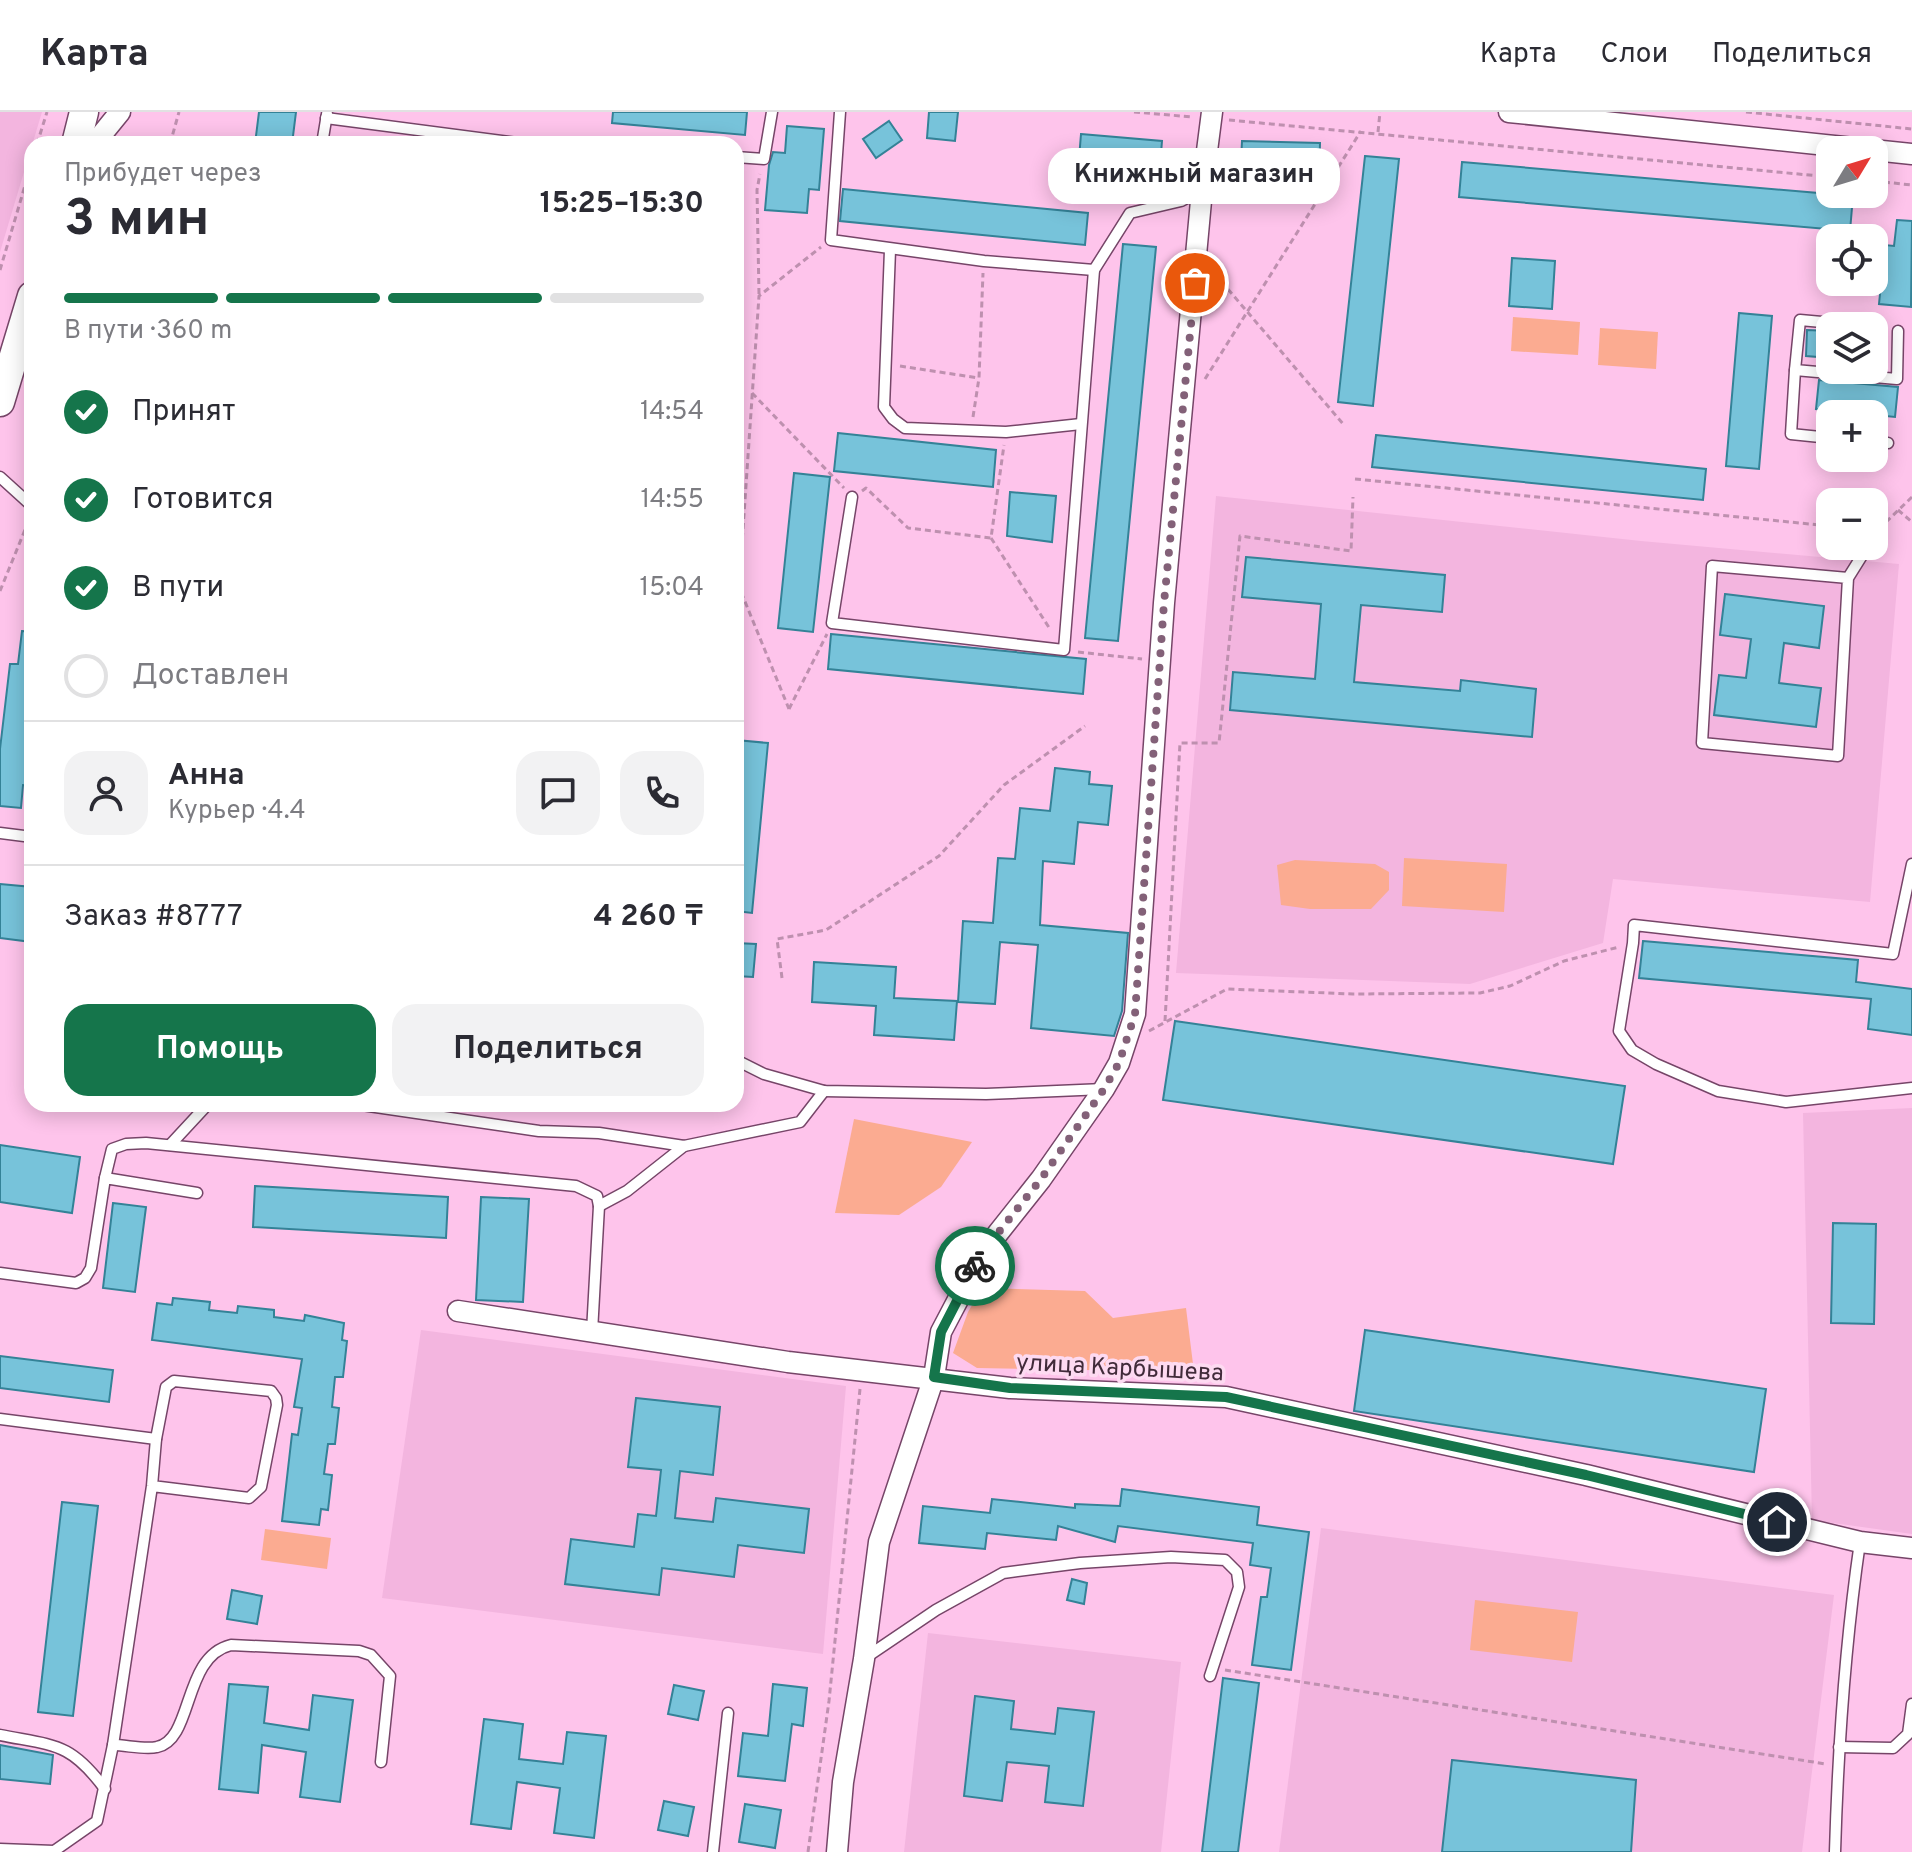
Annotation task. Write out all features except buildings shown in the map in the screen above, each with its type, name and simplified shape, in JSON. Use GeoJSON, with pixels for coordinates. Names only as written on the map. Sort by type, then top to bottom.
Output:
{"type":"FeatureCollection","features":[{"type":"Feature","properties":{"kind":"main road"},"geometry":{"type":"LineString","coordinates":[[78,136],[84,112]]}},
{"type":"Feature","properties":{"kind":"main road"},"geometry":{"type":"LineString","coordinates":[[1,394],[24,321]]}},
{"type":"Feature","properties":{"kind":"street"},"geometry":{"type":"LineString","coordinates":[[100,136],[120,112]]}},
{"type":"Feature","properties":{"kind":"street"},"geometry":{"type":"LineString","coordinates":[[1509,112],[1912,154]]}},
{"type":"Feature","properties":{"kind":"street"},"geometry":{"type":"LineString","coordinates":[[837,1852],[843,1782],[864,1659],[879,1542],[934,1377],[941,1332],[983,1252],[1041,1179],[1104,1089],[1119,1063],[1135,1014],[1164,603],[1202,190],[1212,115]]}},
{"type":"Feature","properties":{"kind":"street","name":"улица Карбышева"},"geometry":{"type":"LineString","coordinates":[[458,1311],[788,1362],[1010,1388],[1226,1397],[1586,1475],[1860,1542],[1912,1548]]}},
{"type":"Feature","properties":{"kind":"lane"},"geometry":{"type":"LineString","coordinates":[[744,158],[764,159],[772,112]]}},
{"type":"Feature","properties":{"kind":"lane"},"geometry":{"type":"LineString","coordinates":[[840,112],[831,240],[984,261],[1094,270]]}},
{"type":"Feature","properties":{"kind":"lane"},"geometry":{"type":"LineString","coordinates":[[323,136],[327,115],[470,136]]}},
{"type":"Feature","properties":{"kind":"lane"},"geometry":{"type":"LineString","coordinates":[[852,497],[832,623],[1064,650],[1094,270],[1130,213],[1181,201],[1202,190]]}},
{"type":"Feature","properties":{"kind":"lane"},"geometry":{"type":"LineString","coordinates":[[890,250],[884,407],[893,419],[905,428],[1006,432],[1081,424]]}},
{"type":"Feature","properties":{"kind":"lane"},"geometry":{"type":"LineString","coordinates":[[1816,322],[1800,320],[1791,434],[1816,437]]}},
{"type":"Feature","properties":{"kind":"lane"},"geometry":{"type":"LineString","coordinates":[[1795,370],[1897,379],[1898,331]]}},
{"type":"Feature","properties":{"kind":"lane"},"geometry":{"type":"LineString","coordinates":[[0,477],[24,499]]}},
{"type":"Feature","properties":{"kind":"lane"},"geometry":{"type":"LineString","coordinates":[[1848,578],[1712,566],[1702,743],[1838,756],[1848,578],[1859,560]]}},
{"type":"Feature","properties":{"kind":"lane"},"geometry":{"type":"LineString","coordinates":[[0,833],[24,836]]}},
{"type":"Feature","properties":{"kind":"lane"},"geometry":{"type":"LineString","coordinates":[[1912,864],[1893,954],[1634,925],[1619,1031],[1632,1050],[1718,1091],[1786,1102],[1912,1088]]}},
{"type":"Feature","properties":{"kind":"lane"},"geometry":{"type":"LineString","coordinates":[[744,1064],[764,1074],[824,1091],[986,1094],[1104,1089]]}},
{"type":"Feature","properties":{"kind":"lane"},"geometry":{"type":"LineString","coordinates":[[410,1112],[539,1131],[599,1133],[684,1146],[800,1122],[824,1091]]}},
{"type":"Feature","properties":{"kind":"lane"},"geometry":{"type":"LineString","coordinates":[[170,1145],[201,1112]]}},
{"type":"Feature","properties":{"kind":"lane"},"geometry":{"type":"LineString","coordinates":[[0,1273],[76,1283],[85,1278],[91,1268],[112,1149],[126,1144],[170,1145],[576,1186],[597,1196],[599,1206],[592,1332]]}},
{"type":"Feature","properties":{"kind":"lane"},"geometry":{"type":"LineString","coordinates":[[599,1206],[627,1191],[684,1146]]}},
{"type":"Feature","properties":{"kind":"lane"},"geometry":{"type":"LineString","coordinates":[[105,1178],[197,1193]]}},
{"type":"Feature","properties":{"kind":"lane"},"geometry":{"type":"LineString","coordinates":[[0,1849],[54,1852],[97,1821],[113,1745],[166,1387],[174,1381],[271,1391],[277,1405],[261,1487],[257,1493],[249,1498],[152,1486]]}},
{"type":"Feature","properties":{"kind":"lane"},"geometry":{"type":"LineString","coordinates":[[0,1419],[156,1439]]}},
{"type":"Feature","properties":{"kind":"lane"},"geometry":{"type":"LineString","coordinates":[[1835,1852],[1849,1619],[1860,1542]]}},
{"type":"Feature","properties":{"kind":"lane"},"geometry":{"type":"LineString","coordinates":[[864,1659],[936,1610],[1003,1573],[1080,1563],[1171,1557],[1225,1560],[1237,1572],[1239,1587],[1211,1672]]}},
{"type":"Feature","properties":{"kind":"lane"},"geometry":{"type":"LineString","coordinates":[[113,1745],[157,1747],[174,1735],[203,1665],[220,1648],[231,1645],[359,1651],[371,1655],[390,1676],[381,1762]]}},
{"type":"Feature","properties":{"kind":"lane"},"geometry":{"type":"LineString","coordinates":[[1839,1747],[1893,1748],[1908,1734],[1912,1704]]}},
{"type":"Feature","properties":{"kind":"lane"},"geometry":{"type":"LineString","coordinates":[[713,1852],[728,1713]]}},
{"type":"Feature","properties":{"kind":"lane"},"geometry":{"type":"LineString","coordinates":[[0,1735],[66,1749],[88,1767],[105,1789]]}},
{"type":"Feature","properties":{"kind":"path"},"geometry":{"type":"LineString","coordinates":[[40,136],[47,112]]}},
{"type":"Feature","properties":{"kind":"path"},"geometry":{"type":"LineString","coordinates":[[172,136],[179,112]]}},
{"type":"Feature","properties":{"kind":"path"},"geometry":{"type":"LineString","coordinates":[[1134,112],[1212,115],[1816,176]]}},
{"type":"Feature","properties":{"kind":"path"},"geometry":{"type":"LineString","coordinates":[[1378,133],[1380,112]]}},
{"type":"Feature","properties":{"kind":"path"},"geometry":{"type":"LineString","coordinates":[[1746,112],[1912,129]]}},
{"type":"Feature","properties":{"kind":"path"},"geometry":{"type":"LineString","coordinates":[[1198,391],[1361,131]]}},
{"type":"Feature","properties":{"kind":"path"},"geometry":{"type":"LineString","coordinates":[[744,512],[759,296],[757,190],[764,159]]}},
{"type":"Feature","properties":{"kind":"path"},"geometry":{"type":"LineString","coordinates":[[1888,182],[1912,185]]}},
{"type":"Feature","properties":{"kind":"path"},"geometry":{"type":"LineString","coordinates":[[0,270],[24,189]]}},
{"type":"Feature","properties":{"kind":"path"},"geometry":{"type":"LineString","coordinates":[[759,296],[831,240]]}},
{"type":"Feature","properties":{"kind":"path"},"geometry":{"type":"LineString","coordinates":[[1197,253],[1344,425]]}},
{"type":"Feature","properties":{"kind":"path"},"geometry":{"type":"LineString","coordinates":[[972,429],[979,378],[984,261]]}},
{"type":"Feature","properties":{"kind":"path"},"geometry":{"type":"LineString","coordinates":[[884,364],[979,378]]}},
{"type":"Feature","properties":{"kind":"path"},"geometry":{"type":"LineString","coordinates":[[752,393],[852,497],[866,488],[908,528],[991,538]]}},
{"type":"Feature","properties":{"kind":"path"},"geometry":{"type":"LineString","coordinates":[[1006,432],[991,538],[1064,650],[1142,660]]}},
{"type":"Feature","properties":{"kind":"path"},"geometry":{"type":"LineString","coordinates":[[1355,479],[1816,525]]}},
{"type":"Feature","properties":{"kind":"path"},"geometry":{"type":"LineString","coordinates":[[1165,1021],[1180,743],[1219,743],[1240,536],[1351,551],[1353,497]]}},
{"type":"Feature","properties":{"kind":"path"},"geometry":{"type":"LineString","coordinates":[[1888,520],[1912,497]]}},
{"type":"Feature","properties":{"kind":"path"},"geometry":{"type":"LineString","coordinates":[[1898,510],[1912,522]]}},
{"type":"Feature","properties":{"kind":"path"},"geometry":{"type":"LineString","coordinates":[[0,591],[24,532]]}},
{"type":"Feature","properties":{"kind":"path"},"geometry":{"type":"LineString","coordinates":[[744,599],[789,709],[832,623]]}},
{"type":"Feature","properties":{"kind":"path"},"geometry":{"type":"LineString","coordinates":[[782,978],[777,939],[826,930],[939,856],[1004,785],[1085,726]]}},
{"type":"Feature","properties":{"kind":"path"},"geometry":{"type":"LineString","coordinates":[[1125,1045],[1227,989],[1353,994],[1480,993],[1510,986],[1564,961],[1633,943]]}},
{"type":"Feature","properties":{"kind":"path"},"geometry":{"type":"LineString","coordinates":[[808,1852],[829,1701],[862,1370]]}},
{"type":"Feature","properties":{"kind":"path"},"geometry":{"type":"LineString","coordinates":[[1211,1672],[1838,1766]]}},
{"type":"Feature","properties":{"kind":"shaded area"},"geometry":{"type":"Polygon","coordinates":[[[0,112],[42,112],[35,136],[24,136],[24,172],[0,252],[0,112]]]}},
{"type":"Feature","properties":{"kind":"shaded area"},"geometry":{"type":"Polygon","coordinates":[[[1513,317],[1580,322],[1578,355],[1511,351],[1513,317]]]}},
{"type":"Feature","properties":{"kind":"shaded area"},"geometry":{"type":"Polygon","coordinates":[[[1600,328],[1658,332],[1656,369],[1598,365],[1600,328]]]}},
{"type":"Feature","properties":{"kind":"shaded area"},"geometry":{"type":"Polygon","coordinates":[[[1216,496],[1816,557],[1816,560],[1899,564],[1870,902],[1613,879],[1603,943],[1470,984],[1176,973],[1216,496]]]}},
{"type":"Feature","properties":{"kind":"shaded area"},"geometry":{"type":"Polygon","coordinates":[[[1404,858],[1507,864],[1504,912],[1402,906],[1404,858]]]}},
{"type":"Feature","properties":{"kind":"shaded area"},"geometry":{"type":"Polygon","coordinates":[[[1295,860],[1375,864],[1389,872],[1389,890],[1371,909],[1310,909],[1281,905],[1277,865],[1295,860]]]}},
{"type":"Feature","properties":{"kind":"shaded area"},"geometry":{"type":"Polygon","coordinates":[[[1912,1108],[1912,1534],[1812,1520],[1803,1113],[1912,1108]]]}},
{"type":"Feature","properties":{"kind":"shaded area"},"geometry":{"type":"Polygon","coordinates":[[[854,1119],[972,1142],[941,1187],[899,1215],[835,1213],[854,1119]]]}},
{"type":"Feature","properties":{"kind":"shaded area"},"geometry":{"type":"Polygon","coordinates":[[[982,1288],[1085,1291],[1113,1318],[1186,1308],[1194,1372],[977,1368],[953,1353],[968,1312],[982,1288]]]}},
{"type":"Feature","properties":{"kind":"shaded area"},"geometry":{"type":"Polygon","coordinates":[[[421,1330],[846,1386],[823,1654],[382,1598],[421,1330]]]}},
{"type":"Feature","properties":{"kind":"shaded area"},"geometry":{"type":"Polygon","coordinates":[[[1321,1528],[1834,1595],[1802,1852],[1279,1852],[1321,1528]]]}},
{"type":"Feature","properties":{"kind":"shaded area"},"geometry":{"type":"Polygon","coordinates":[[[265,1529],[331,1538],[327,1569],[261,1560],[265,1529]]]}},
{"type":"Feature","properties":{"kind":"shaded area"},"geometry":{"type":"Polygon","coordinates":[[[1475,1600],[1578,1612],[1572,1662],[1470,1650],[1475,1600]]]}},
{"type":"Feature","properties":{"kind":"shaded area"},"geometry":{"type":"Polygon","coordinates":[[[928,1633],[1181,1662],[1161,1852],[904,1852],[928,1633]]]}},
{"type":"Feature","properties":{"kind":"way so far"},"geometry":{"type":"LineString","coordinates":[[975,1266],[1104,1089],[1119,1063],[1135,1014],[1164,603],[1195,283]]}},
{"type":"Feature","properties":{"kind":"place","name":"Книжный магазин"},"geometry":{"type":"Point","coordinates":[1195,283]}},
{"type":"Feature","properties":{"kind":"route"},"geometry":{"type":"LineString","coordinates":[[975,1266],[941,1332],[934,1377],[1010,1388],[1226,1397],[1586,1475],[1777,1522]]}}]}
